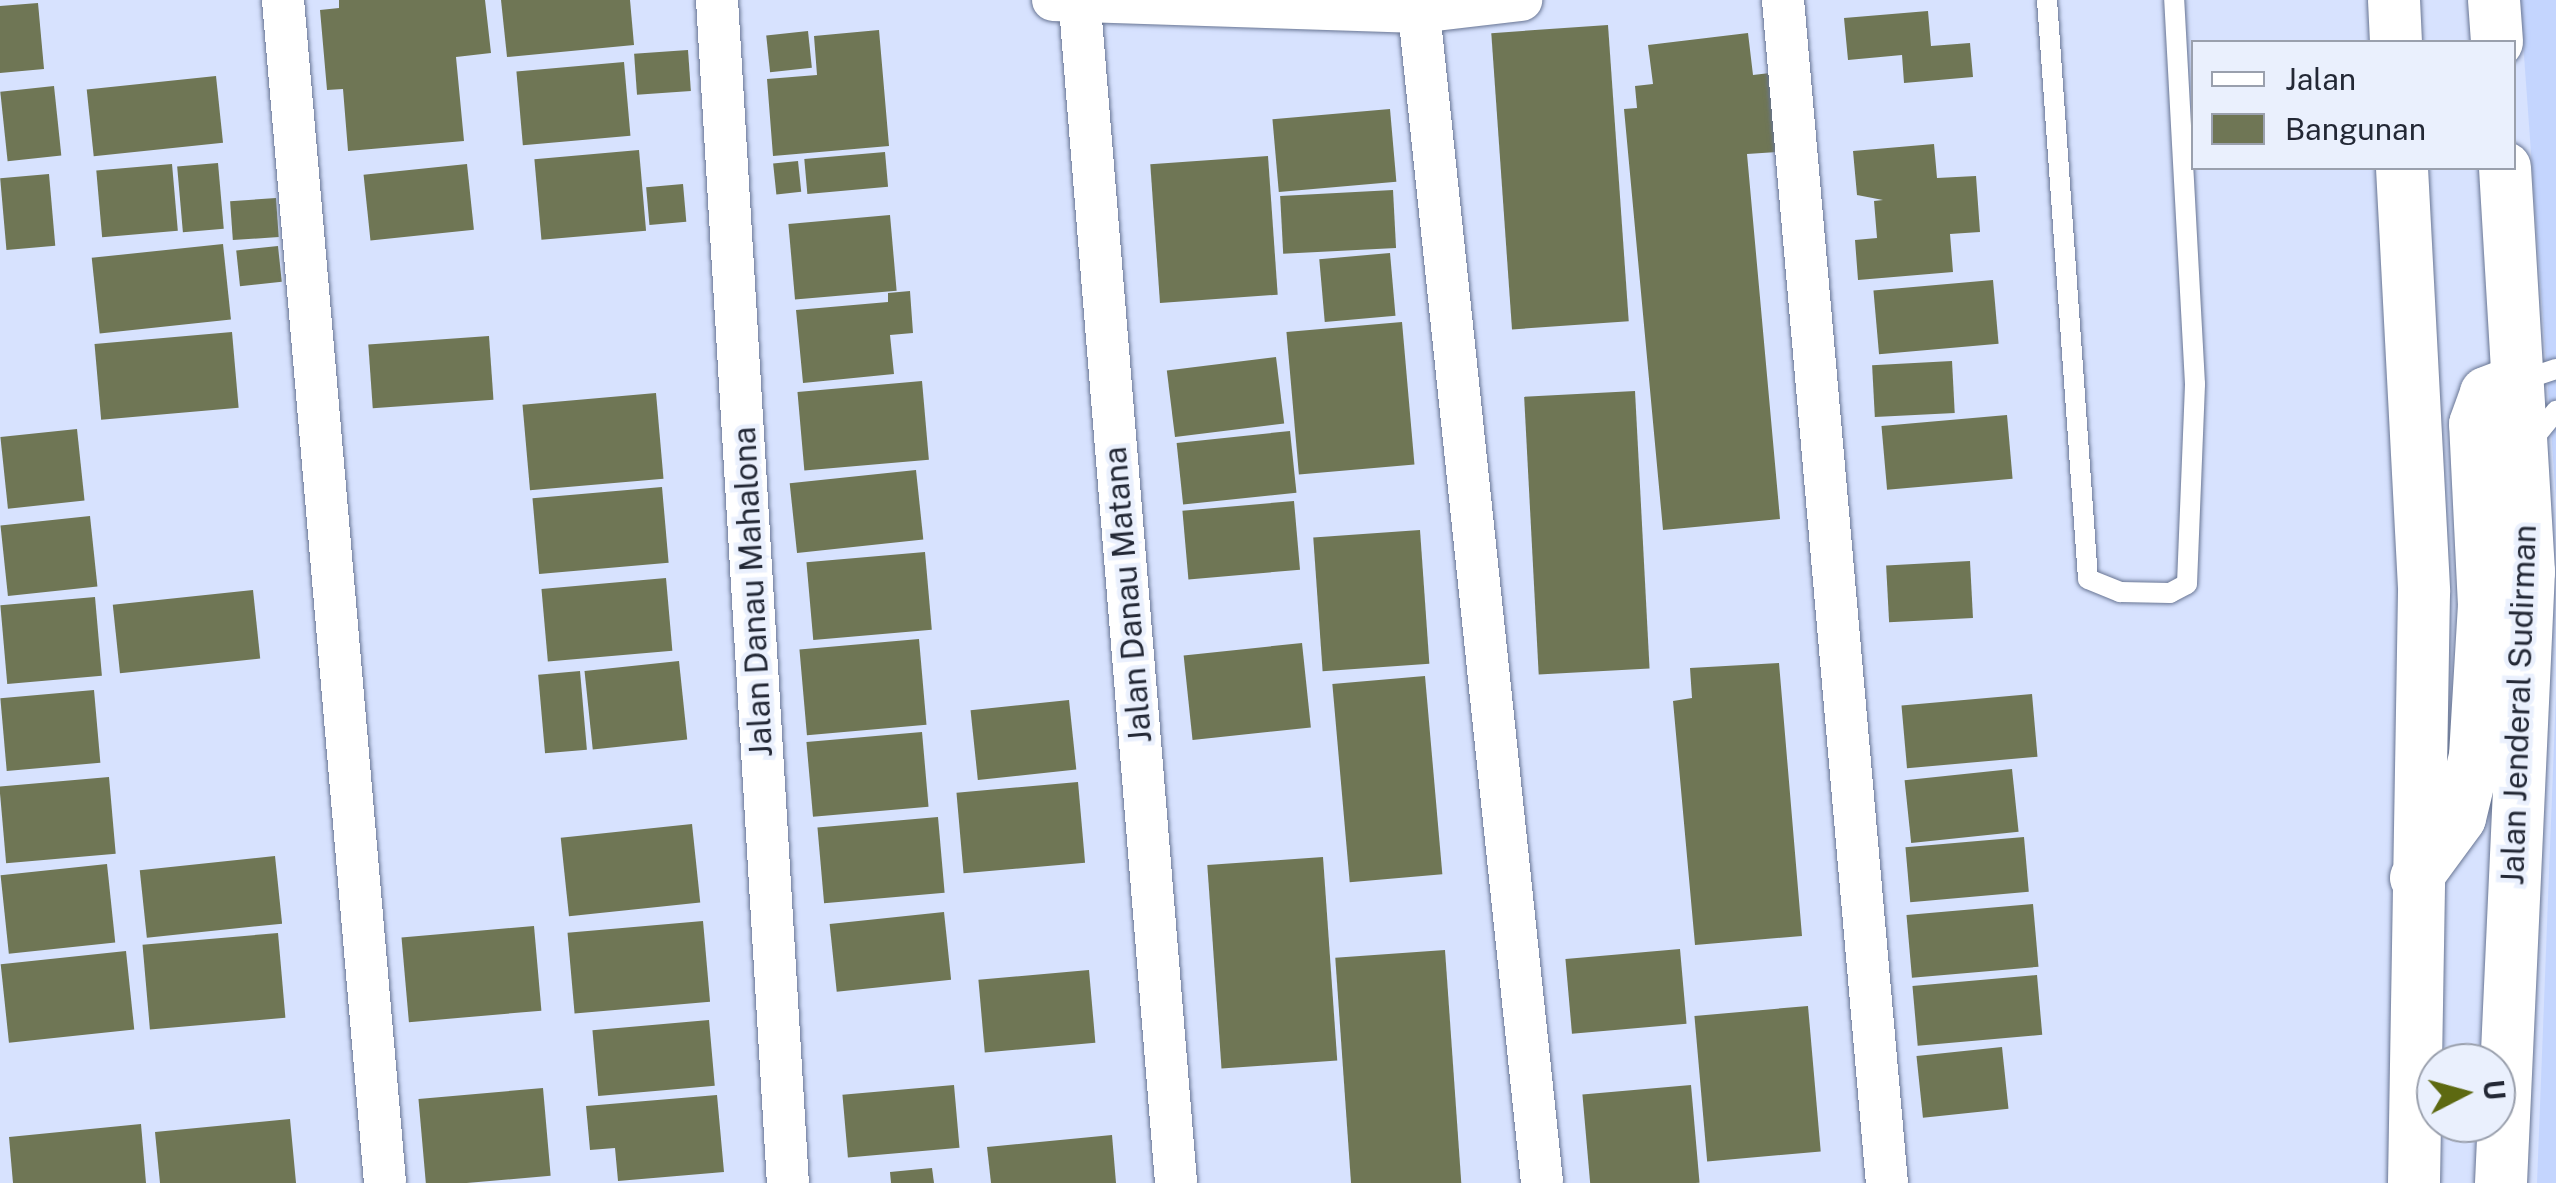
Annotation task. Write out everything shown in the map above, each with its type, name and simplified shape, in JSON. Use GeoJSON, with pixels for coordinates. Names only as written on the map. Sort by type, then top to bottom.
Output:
{"type":"FeatureCollection","features":[{"type":"Feature","properties":{"kind":"street"},"geometry":{"type":"LineString","coordinates":[[283,0],[384,1183]]}},
{"type":"Feature","properties":{"kind":"street","name":"Jalan Danau Mahalona"},"geometry":{"type":"LineString","coordinates":[[717,0],[788,1183]]}},
{"type":"Feature","properties":{"kind":"street"},"geometry":{"type":"LineString","coordinates":[[1066,4],[1419,12],[1521,0]]}},
{"type":"Feature","properties":{"kind":"street"},"geometry":{"type":"LineString","coordinates":[[1783,0],[1887,1183]]}},
{"type":"Feature","properties":{"kind":"street"},"geometry":{"type":"LineString","coordinates":[[2394,0],[2396,40]]}},
{"type":"Feature","properties":{"kind":"street"},"geometry":{"type":"LineString","coordinates":[[2494,0],[2497,40]]}},
{"type":"Feature","properties":{"kind":"street","name":"Jalan Danau Matana"},"geometry":{"type":"LineString","coordinates":[[1066,4],[1176,1183]]}},
{"type":"Feature","properties":{"kind":"street"},"geometry":{"type":"LineString","coordinates":[[1419,12],[1542,1183]]}},
{"type":"Feature","properties":{"kind":"street"},"geometry":{"type":"LineString","coordinates":[[2402,170],[2424,592],[2416,878],[2414,1183]]}},
{"type":"Feature","properties":{"kind":"street","name":"Jalan Jenderal Sudirman"},"geometry":{"type":"LineString","coordinates":[[2501,1183],[2529,572],[2520,452],[2542,387],[2505,170]]}},
{"type":"Feature","properties":{"kind":"street"},"geometry":{"type":"LineString","coordinates":[[2416,878],[2460,818],[2474,756],[2484,606],[2474,424],[2486,392],[2542,387]]}},
{"type":"Feature","properties":{"kind":"lane"},"geometry":{"type":"LineString","coordinates":[[2048,0],[2088,578],[2120,592],[2170,593],[2187,584],[2194,384],[2174,0]]}},
{"type":"Feature","properties":{"kind":"shaded area"},"geometry":{"type":"Polygon","coordinates":[[[2520,0],[2556,0],[2556,499],[2520,0]]]}},
{"type":"Feature","properties":{"kind":"shaded area"},"geometry":{"type":"Polygon","coordinates":[[[2556,693],[2556,1183],[2537,1183],[2556,693]]]}},
{"type":"Feature","properties":{"kind":"building"},"geometry":{"type":"Polygon","coordinates":[[[339,0],[485,0],[491,53],[456,57],[464,141],[348,151],[343,89],[327,90],[320,10],[339,8],[339,0]]]}},
{"type":"Feature","properties":{"kind":"building"},"geometry":{"type":"Polygon","coordinates":[[[501,0],[630,0],[634,45],[507,57],[501,0]]]}},
{"type":"Feature","properties":{"kind":"building"},"geometry":{"type":"Polygon","coordinates":[[[38,3],[44,69],[0,73],[0,6],[38,3]]]}},
{"type":"Feature","properties":{"kind":"building"},"geometry":{"type":"Polygon","coordinates":[[[1928,11],[1931,46],[1970,43],[1973,77],[1904,83],[1902,55],[1848,60],[1844,18],[1928,11]]]}},
{"type":"Feature","properties":{"kind":"building"},"geometry":{"type":"Polygon","coordinates":[[[1608,25],[1629,321],[1512,329],[1491,33],[1608,25]]]}},
{"type":"Feature","properties":{"kind":"building"},"geometry":{"type":"Polygon","coordinates":[[[879,30],[889,146],[773,156],[767,79],[817,75],[814,36],[879,30]]]}},
{"type":"Feature","properties":{"kind":"building"},"geometry":{"type":"Polygon","coordinates":[[[808,31],[812,68],[770,72],[766,35],[808,31]]]}},
{"type":"Feature","properties":{"kind":"building"},"geometry":{"type":"Polygon","coordinates":[[[1748,33],[1753,75],[1770,73],[1777,152],[1747,154],[1780,519],[1663,530],[1624,109],[1637,108],[1635,86],[1653,84],[1648,45],[1748,33]]]}},
{"type":"Feature","properties":{"kind":"building"},"geometry":{"type":"Polygon","coordinates":[[[688,50],[691,91],[637,95],[634,54],[688,50]]]}},
{"type":"Feature","properties":{"kind":"building"},"geometry":{"type":"Polygon","coordinates":[[[624,62],[630,136],[523,145],[516,71],[624,62]]]}},
{"type":"Feature","properties":{"kind":"building"},"geometry":{"type":"Polygon","coordinates":[[[216,76],[223,143],[94,156],[87,90],[216,76]]]}},
{"type":"Feature","properties":{"kind":"building"},"geometry":{"type":"Polygon","coordinates":[[[54,86],[61,156],[8,161],[0,92],[54,86]]]}},
{"type":"Feature","properties":{"kind":"building"},"geometry":{"type":"Polygon","coordinates":[[[1390,109],[1396,182],[1279,192],[1272,119],[1390,109]]]}},
{"type":"Feature","properties":{"kind":"building"},"geometry":{"type":"Polygon","coordinates":[[[1934,144],[1937,178],[1976,176],[1980,232],[1950,234],[1953,272],[1858,280],[1855,240],[1877,238],[1874,201],[1883,200],[1857,195],[1853,151],[1934,144]]]}},
{"type":"Feature","properties":{"kind":"building"},"geometry":{"type":"Polygon","coordinates":[[[639,150],[646,231],[541,240],[534,159],[639,150]]]}},
{"type":"Feature","properties":{"kind":"building"},"geometry":{"type":"Polygon","coordinates":[[[885,152],[888,187],[807,194],[804,159],[885,152]]]}},
{"type":"Feature","properties":{"kind":"building"},"geometry":{"type":"Polygon","coordinates":[[[1268,156],[1278,295],[1160,303],[1150,164],[1268,156]]]}},
{"type":"Feature","properties":{"kind":"building"},"geometry":{"type":"Polygon","coordinates":[[[798,161],[801,192],[776,194],[773,164],[798,161]]]}},
{"type":"Feature","properties":{"kind":"building"},"geometry":{"type":"Polygon","coordinates":[[[218,163],[224,229],[183,232],[177,167],[218,163]]]}},
{"type":"Feature","properties":{"kind":"building"},"geometry":{"type":"Polygon","coordinates":[[[172,164],[178,231],[102,237],[96,171],[172,164]]]}},
{"type":"Feature","properties":{"kind":"building"},"geometry":{"type":"Polygon","coordinates":[[[467,164],[474,230],[370,241],[364,175],[467,164]]]}},
{"type":"Feature","properties":{"kind":"building"},"geometry":{"type":"Polygon","coordinates":[[[49,174],[55,246],[6,250],[0,178],[49,174]]]}},
{"type":"Feature","properties":{"kind":"building"},"geometry":{"type":"Polygon","coordinates":[[[683,184],[686,222],[649,225],[646,187],[683,184]]]}},
{"type":"Feature","properties":{"kind":"building"},"geometry":{"type":"Polygon","coordinates":[[[1393,190],[1396,248],[1283,254],[1280,196],[1393,190]]]}},
{"type":"Feature","properties":{"kind":"building"},"geometry":{"type":"Polygon","coordinates":[[[276,198],[279,237],[233,240],[230,201],[276,198]]]}},
{"type":"Feature","properties":{"kind":"building"},"geometry":{"type":"Polygon","coordinates":[[[890,215],[897,291],[795,300],[788,224],[890,215]]]}},
{"type":"Feature","properties":{"kind":"building"},"geometry":{"type":"Polygon","coordinates":[[[223,244],[231,320],[100,333],[92,258],[223,244]]]}},
{"type":"Feature","properties":{"kind":"building"},"geometry":{"type":"Polygon","coordinates":[[[278,246],[282,282],[240,286],[236,250],[278,246]]]}},
{"type":"Feature","properties":{"kind":"building"},"geometry":{"type":"Polygon","coordinates":[[[1390,253],[1395,316],[1325,322],[1319,259],[1390,253]]]}},
{"type":"Feature","properties":{"kind":"building"},"geometry":{"type":"Polygon","coordinates":[[[1993,280],[1999,344],[1879,354],[1873,290],[1993,280]]]}},
{"type":"Feature","properties":{"kind":"building"},"geometry":{"type":"Polygon","coordinates":[[[910,291],[913,333],[890,335],[894,374],[803,383],[796,310],[888,302],[888,293],[910,291]]]}},
{"type":"Feature","properties":{"kind":"building"},"geometry":{"type":"Polygon","coordinates":[[[1402,322],[1414,464],[1299,475],[1286,332],[1402,322]]]}},
{"type":"Feature","properties":{"kind":"building"},"geometry":{"type":"Polygon","coordinates":[[[232,332],[239,408],[101,420],[95,344],[232,332]]]}},
{"type":"Feature","properties":{"kind":"building"},"geometry":{"type":"Polygon","coordinates":[[[489,336],[493,400],[373,408],[368,344],[489,336]]]}},
{"type":"Feature","properties":{"kind":"building"},"geometry":{"type":"Polygon","coordinates":[[[1276,357],[1284,424],[1175,437],[1167,370],[1276,357]]]}},
{"type":"Feature","properties":{"kind":"building"},"geometry":{"type":"Polygon","coordinates":[[[1952,361],[1955,413],[1875,417],[1872,365],[1952,361]]]}},
{"type":"Feature","properties":{"kind":"building"},"geometry":{"type":"Polygon","coordinates":[[[922,381],[929,460],[804,471],[797,392],[922,381]]]}},
{"type":"Feature","properties":{"kind":"building"},"geometry":{"type":"Polygon","coordinates":[[[1635,391],[1650,669],[1539,674],[1524,397],[1635,391]]]}},
{"type":"Feature","properties":{"kind":"building"},"geometry":{"type":"Polygon","coordinates":[[[656,393],[663,479],[530,490],[523,405],[656,393]]]}},
{"type":"Feature","properties":{"kind":"building"},"geometry":{"type":"Polygon","coordinates":[[[2007,415],[2013,479],[1887,490],[1881,426],[2007,415]]]}},
{"type":"Feature","properties":{"kind":"building"},"geometry":{"type":"Polygon","coordinates":[[[77,429],[85,501],[8,509],[0,437],[77,429]]]}},
{"type":"Feature","properties":{"kind":"building"},"geometry":{"type":"Polygon","coordinates":[[[1290,431],[1296,493],[1183,505],[1177,443],[1290,431]]]}},
{"type":"Feature","properties":{"kind":"building"},"geometry":{"type":"Polygon","coordinates":[[[916,470],[923,540],[797,553],[790,483],[916,470]]]}},
{"type":"Feature","properties":{"kind":"building"},"geometry":{"type":"Polygon","coordinates":[[[662,487],[669,563],[539,574],[532,498],[662,487]]]}},
{"type":"Feature","properties":{"kind":"building"},"geometry":{"type":"Polygon","coordinates":[[[1294,501],[1300,570],[1188,579],[1182,511],[1294,501]]]}},
{"type":"Feature","properties":{"kind":"building"},"geometry":{"type":"Polygon","coordinates":[[[90,516],[97,587],[8,596],[0,525],[90,516]]]}},
{"type":"Feature","properties":{"kind":"building"},"geometry":{"type":"Polygon","coordinates":[[[1420,530],[1429,664],[1323,671],[1313,537],[1420,530]]]}},
{"type":"Feature","properties":{"kind":"building"},"geometry":{"type":"Polygon","coordinates":[[[925,552],[932,630],[813,640],[806,562],[925,552]]]}},
{"type":"Feature","properties":{"kind":"building"},"geometry":{"type":"Polygon","coordinates":[[[1970,561],[1973,618],[1889,622],[1886,565],[1970,561]]]}},
{"type":"Feature","properties":{"kind":"building"},"geometry":{"type":"Polygon","coordinates":[[[666,578],[672,651],[548,662],[541,589],[666,578]]]}},
{"type":"Feature","properties":{"kind":"building"},"geometry":{"type":"Polygon","coordinates":[[[253,590],[260,659],[120,673],[113,605],[253,590]]]}},
{"type":"Feature","properties":{"kind":"building"},"geometry":{"type":"Polygon","coordinates":[[[95,597],[102,676],[7,684],[0,605],[95,597]]]}},
{"type":"Feature","properties":{"kind":"building"},"geometry":{"type":"Polygon","coordinates":[[[919,639],[926,725],[807,735],[799,649],[919,639]]]}},
{"type":"Feature","properties":{"kind":"building"},"geometry":{"type":"Polygon","coordinates":[[[1302,643],[1311,728],[1193,740],[1184,655],[1302,643]]]}},
{"type":"Feature","properties":{"kind":"building"},"geometry":{"type":"Polygon","coordinates":[[[679,661],[687,740],[593,749],[585,671],[679,661]]]}},
{"type":"Feature","properties":{"kind":"building"},"geometry":{"type":"Polygon","coordinates":[[[1779,663],[1802,936],[1695,945],[1673,701],[1692,698],[1690,668],[1779,663]]]}},
{"type":"Feature","properties":{"kind":"building"},"geometry":{"type":"Polygon","coordinates":[[[580,671],[587,750],[545,753],[538,675],[580,671]]]}},
{"type":"Feature","properties":{"kind":"building"},"geometry":{"type":"Polygon","coordinates":[[[1425,676],[1442,874],[1350,882],[1332,684],[1425,676]]]}},
{"type":"Feature","properties":{"kind":"building"},"geometry":{"type":"Polygon","coordinates":[[[94,690],[100,763],[7,771],[0,698],[94,690]]]}},
{"type":"Feature","properties":{"kind":"building"},"geometry":{"type":"Polygon","coordinates":[[[2032,694],[2037,757],[1907,768],[1901,705],[2032,694]]]}},
{"type":"Feature","properties":{"kind":"building"},"geometry":{"type":"Polygon","coordinates":[[[1069,700],[1076,770],[978,780],[971,710],[1069,700]]]}},
{"type":"Feature","properties":{"kind":"building"},"geometry":{"type":"Polygon","coordinates":[[[922,732],[929,807],[813,817],[806,742],[922,732]]]}},
{"type":"Feature","properties":{"kind":"building"},"geometry":{"type":"Polygon","coordinates":[[[2012,769],[2019,832],[1911,843],[1905,780],[2012,769]]]}},
{"type":"Feature","properties":{"kind":"building"},"geometry":{"type":"Polygon","coordinates":[[[109,777],[116,854],[6,863],[0,787],[109,777]]]}},
{"type":"Feature","properties":{"kind":"building"},"geometry":{"type":"Polygon","coordinates":[[[1078,782],[1085,863],[964,873],[956,793],[1078,782]]]}},
{"type":"Feature","properties":{"kind":"building"},"geometry":{"type":"Polygon","coordinates":[[[938,817],[945,893],[824,903],[817,828],[938,817]]]}},
{"type":"Feature","properties":{"kind":"building"},"geometry":{"type":"Polygon","coordinates":[[[692,824],[700,903],[569,916],[561,838],[692,824]]]}},
{"type":"Feature","properties":{"kind":"building"},"geometry":{"type":"Polygon","coordinates":[[[2024,837],[2029,892],[1910,902],[1905,847],[2024,837]]]}},
{"type":"Feature","properties":{"kind":"building"},"geometry":{"type":"Polygon","coordinates":[[[275,856],[282,924],[147,938],[140,870],[275,856]]]}},
{"type":"Feature","properties":{"kind":"building"},"geometry":{"type":"Polygon","coordinates":[[[1323,857],[1337,1061],[1222,1069],[1207,865],[1323,857]]]}},
{"type":"Feature","properties":{"kind":"building"},"geometry":{"type":"Polygon","coordinates":[[[107,864],[115,943],[9,954],[1,875],[107,864]]]}},
{"type":"Feature","properties":{"kind":"building"},"geometry":{"type":"Polygon","coordinates":[[[2033,904],[2038,967],[1912,978],[1906,915],[2033,904]]]}},
{"type":"Feature","properties":{"kind":"building"},"geometry":{"type":"Polygon","coordinates":[[[944,912],[951,980],[837,992],[830,924],[944,912]]]}},
{"type":"Feature","properties":{"kind":"building"},"geometry":{"type":"Polygon","coordinates":[[[703,921],[710,1002],[575,1014],[568,933],[703,921]]]}},
{"type":"Feature","properties":{"kind":"building"},"geometry":{"type":"Polygon","coordinates":[[[534,926],[541,1011],[409,1022],[402,938],[534,926]]]}},
{"type":"Feature","properties":{"kind":"building"},"geometry":{"type":"Polygon","coordinates":[[[278,933],[285,1018],[150,1030],[143,945],[278,933]]]}},
{"type":"Feature","properties":{"kind":"building"},"geometry":{"type":"Polygon","coordinates":[[[1680,949],[1687,1024],[1572,1034],[1565,959],[1680,949]]]}},
{"type":"Feature","properties":{"kind":"building"},"geometry":{"type":"Polygon","coordinates":[[[1445,950],[1461,1183],[1351,1183],[1335,958],[1445,950]]]}},
{"type":"Feature","properties":{"kind":"building"},"geometry":{"type":"Polygon","coordinates":[[[126,951],[134,1030],[9,1043],[1,964],[126,951]]]}},
{"type":"Feature","properties":{"kind":"building"},"geometry":{"type":"Polygon","coordinates":[[[1089,970],[1095,1043],[985,1052],[978,980],[1089,970]]]}},
{"type":"Feature","properties":{"kind":"building"},"geometry":{"type":"Polygon","coordinates":[[[2037,975],[2042,1035],[1918,1046],[1912,986],[2037,975]]]}},
{"type":"Feature","properties":{"kind":"building"},"geometry":{"type":"Polygon","coordinates":[[[1808,1006],[1821,1151],[1707,1161],[1694,1016],[1808,1006]]]}},
{"type":"Feature","properties":{"kind":"building"},"geometry":{"type":"Polygon","coordinates":[[[709,1020],[715,1086],[598,1096],[592,1030],[709,1020]]]}},
{"type":"Feature","properties":{"kind":"building"},"geometry":{"type":"Polygon","coordinates":[[[2002,1047],[2008,1109],[1923,1118],[1916,1056],[2002,1047]]]}},
{"type":"Feature","properties":{"kind":"building"},"geometry":{"type":"Polygon","coordinates":[[[954,1085],[959,1148],[848,1158],[842,1095],[954,1085]]]}},
{"type":"Feature","properties":{"kind":"building"},"geometry":{"type":"Polygon","coordinates":[[[1691,1085],[1700,1183],[1590,1183],[1582,1094],[1691,1085]]]}},
{"type":"Feature","properties":{"kind":"building"},"geometry":{"type":"Polygon","coordinates":[[[543,1088],[551,1176],[426,1183],[418,1099],[543,1088]]]}},
{"type":"Feature","properties":{"kind":"building"},"geometry":{"type":"Polygon","coordinates":[[[717,1095],[724,1172],[618,1181],[615,1148],[590,1150],[586,1106],[717,1095]]]}},
{"type":"Feature","properties":{"kind":"building"},"geometry":{"type":"Polygon","coordinates":[[[290,1119],[296,1183],[160,1183],[155,1132],[290,1119]]]}},
{"type":"Feature","properties":{"kind":"building"},"geometry":{"type":"Polygon","coordinates":[[[141,1124],[146,1183],[13,1183],[9,1137],[141,1124]]]}},
{"type":"Feature","properties":{"kind":"building"},"geometry":{"type":"Polygon","coordinates":[[[1112,1135],[1116,1183],[991,1183],[987,1147],[1112,1135]]]}},
{"type":"Feature","properties":{"kind":"building"},"geometry":{"type":"Polygon","coordinates":[[[932,1168],[934,1183],[891,1183],[890,1172],[932,1168]]]}}]}
